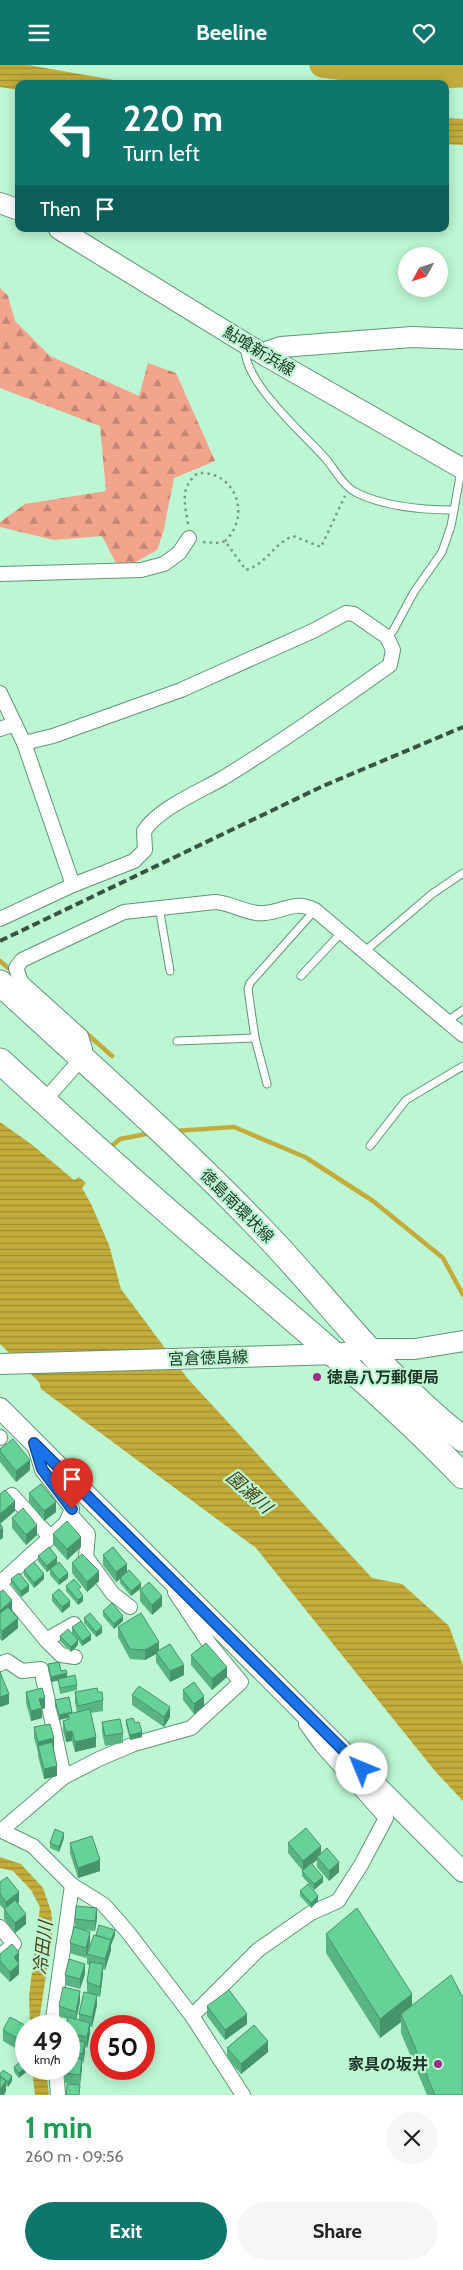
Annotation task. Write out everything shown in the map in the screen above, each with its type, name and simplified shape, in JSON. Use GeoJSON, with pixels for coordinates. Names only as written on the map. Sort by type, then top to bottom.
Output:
{"type":"FeatureCollection","features":[{"type":"Feature","properties":{"kind":"highway","name":"徳島南環状線"},"geometry":{"type":"LineString","coordinates":[[0,983],[124,1097],[255,1223],[309,1280],[368,1349],[411,1395],[463,1439]]}},
{"type":"Feature","properties":{"kind":"highway"},"geometry":{"type":"LineString","coordinates":[[0,1061],[255,1286],[337,1354],[433,1444],[463,1476]]}},
{"type":"Feature","properties":{"kind":"main road"},"geometry":{"type":"LineString","coordinates":[[0,203],[15,209]]}},
{"type":"Feature","properties":{"kind":"main road","name":"鮎喰新浜線"},"geometry":{"type":"LineString","coordinates":[[64,232],[266,356],[462,468]]}},
{"type":"Feature","properties":{"kind":"main road"},"geometry":{"type":"LineString","coordinates":[[266,356],[269,351],[282,347],[412,337],[463,339]]}},
{"type":"Feature","properties":{"kind":"main road","name":"宮倉徳島線"},"geometry":{"type":"LineString","coordinates":[[0,1364],[337,1354],[368,1349],[415,1349],[463,1341]]}},
{"type":"Feature","properties":{"kind":"main road"},"geometry":{"type":"LineString","coordinates":[[0,1408],[463,1872]]}},
{"type":"Feature","properties":{"kind":"street"},"geometry":{"type":"LineString","coordinates":[[0,574],[141,570],[164,564],[179,553],[189,538]]}},
{"type":"Feature","properties":{"kind":"street"},"geometry":{"type":"LineString","coordinates":[[0,919],[73,885],[134,861],[146,850],[144,831],[157,817],[222,779],[306,725],[390,665],[393,650],[387,637],[354,614],[346,613],[314,630],[181,690],[53,736],[24,743]]}},
{"type":"Feature","properties":{"kind":"street"},"geometry":{"type":"LineString","coordinates":[[0,693],[24,743],[73,885]]}},
{"type":"Feature","properties":{"kind":"street"},"geometry":{"type":"LineString","coordinates":[[0,729],[15,724]]}},
{"type":"Feature","properties":{"kind":"street"},"geometry":{"type":"LineString","coordinates":[[44,1101],[82,1058],[85,1049],[81,1036],[21,982],[16,967],[22,960],[124,912],[159,907],[227,902],[251,913],[266,913],[302,904],[315,910],[463,1035]]}},
{"type":"Feature","properties":{"kind":"street"},"geometry":{"type":"LineString","coordinates":[[34,1443],[42,1469],[72,1509],[66,1523],[0,1583],[46,1640],[61,1655],[75,1657]]}},
{"type":"Feature","properties":{"kind":"street"},"geometry":{"type":"LineString","coordinates":[[12,1495],[50,1537]]}},
{"type":"Feature","properties":{"kind":"street"},"geometry":{"type":"LineString","coordinates":[[70,1514],[88,1534],[86,1557],[114,1594],[130,1607]]}},
{"type":"Feature","properties":{"kind":"street"},"geometry":{"type":"LineString","coordinates":[[164,1573],[211,1646],[241,1682],[191,1728],[134,1744],[64,1777],[1,1830],[33,1846],[72,1885],[104,1905],[127,1931],[192,2015],[243,2095]]}},
{"type":"Feature","properties":{"kind":"street"},"geometry":{"type":"LineString","coordinates":[[46,1640],[74,1624]]}},
{"type":"Feature","properties":{"kind":"street"},"geometry":{"type":"LineString","coordinates":[[0,1664],[7,1661],[22,1671],[41,1669],[64,1777]]}},
{"type":"Feature","properties":{"kind":"street"},"geometry":{"type":"LineString","coordinates":[[192,2015],[258,1950],[311,1913],[338,1901],[361,1865],[386,1817],[322,1746],[309,1729],[295,1703]]}},
{"type":"Feature","properties":{"kind":"street"},"geometry":{"type":"LineString","coordinates":[[54,2015],[72,1885]]}},
{"type":"Feature","properties":{"kind":"street"},"geometry":{"type":"LineString","coordinates":[[0,1927],[14,1944],[0,1956]]}},
{"type":"Feature","properties":{"kind":"street"},"geometry":{"type":"LineString","coordinates":[[57,2080],[58,2095]]}},
{"type":"Feature","properties":{"kind":"lane"},"geometry":{"type":"LineString","coordinates":[[246,344],[245,357],[256,379],[275,404],[350,489],[379,502],[427,510],[454,510]]}},
{"type":"Feature","properties":{"kind":"lane"},"geometry":{"type":"LineString","coordinates":[[387,637],[393,631],[414,592],[442,551],[450,531],[462,468]]}},
{"type":"Feature","properties":{"kind":"lane"},"geometry":{"type":"LineString","coordinates":[[364,952],[432,894],[463,873]]}},
{"type":"Feature","properties":{"kind":"lane"},"geometry":{"type":"LineString","coordinates":[[159,907],[170,971]]}},
{"type":"Feature","properties":{"kind":"lane"},"geometry":{"type":"LineString","coordinates":[[267,1085],[256,1038],[248,989],[250,983],[315,910]]}},
{"type":"Feature","properties":{"kind":"lane"},"geometry":{"type":"LineString","coordinates":[[301,976],[341,933]]}},
{"type":"Feature","properties":{"kind":"lane"},"geometry":{"type":"LineString","coordinates":[[446,1022],[463,1010]]}},
{"type":"Feature","properties":{"kind":"lane"},"geometry":{"type":"LineString","coordinates":[[177,1041],[256,1038]]}},
{"type":"Feature","properties":{"kind":"lane"},"geometry":{"type":"LineString","coordinates":[[370,1146],[406,1100],[463,1065]]}},
{"type":"Feature","properties":{"kind":"path"},"geometry":{"type":"LineString","coordinates":[[198,473],[213,474],[225,481],[236,495],[239,507],[237,521],[225,541],[220,543],[200,542],[189,538],[184,494],[189,480],[198,473]]}},
{"type":"Feature","properties":{"kind":"path"},"geometry":{"type":"LineString","coordinates":[[225,541],[246,570],[258,567],[284,540],[294,536],[321,547],[350,489]]}},
{"type":"Feature","properties":{"kind":"green space"},"geometry":{"type":"Polygon","coordinates":[[[0,288],[8,296],[15,321],[50,356],[139,396],[148,363],[176,373],[215,461],[174,478],[163,533],[157,550],[120,571],[102,536],[54,540],[0,527],[0,522],[25,504],[106,491],[100,426],[0,388],[0,288]]]}},
{"type":"Feature","properties":{"kind":"water"},"geometry":{"type":"Polygon","coordinates":[[[0,65],[28,65],[114,80],[15,80],[15,89],[0,87],[0,65]]]}},
{"type":"Feature","properties":{"kind":"water"},"geometry":{"type":"Polygon","coordinates":[[[449,118],[463,119],[463,145],[449,144],[449,118]]]}},
{"type":"Feature","properties":{"kind":"water","name":"園瀬川"},"geometry":{"type":"Polygon","coordinates":[[[0,1122],[31,1144],[74,1180],[79,1177],[86,1183],[82,1188],[109,1245],[121,1289],[188,1379],[372,1578],[402,1584],[449,1626],[463,1665],[463,1801],[435,1771],[256,1548],[41,1389],[39,1382],[0,1344],[0,1122]]]}},
{"type":"Feature","properties":{"kind":"water","name":"冷田川"},"geometry":{"type":"Polygon","coordinates":[[[0,1857],[21,1864],[43,1888],[51,1911],[53,1929],[40,2015],[30,2015],[29,1996],[40,1907],[31,1890],[13,1871],[0,1868],[0,1857]]]}},
{"type":"Feature","properties":{"kind":"water"},"geometry":{"type":"Polygon","coordinates":[[[33,2080],[47,2080],[49,2095],[35,2095],[33,2080]]]}},
{"type":"Feature","properties":{"kind":"building"},"geometry":{"type":"Polygon","coordinates":[[[13,1439],[30,1460],[16,1471],[0,1451],[13,1439]]]}},
{"type":"Feature","properties":{"kind":"building"},"geometry":{"type":"Polygon","coordinates":[[[41,1484],[56,1502],[44,1511],[29,1493],[41,1484]]]}},
{"type":"Feature","properties":{"kind":"building"},"geometry":{"type":"Polygon","coordinates":[[[5,1490],[15,1501],[0,1514],[0,1494],[5,1490]]]}},
{"type":"Feature","properties":{"kind":"building"},"geometry":{"type":"Polygon","coordinates":[[[23,1508],[37,1525],[26,1535],[12,1518],[23,1508]]]}},
{"type":"Feature","properties":{"kind":"building"},"geometry":{"type":"Polygon","coordinates":[[[67,1521],[81,1537],[67,1549],[53,1534],[67,1521]]]}},
{"type":"Feature","properties":{"kind":"building"},"geometry":{"type":"Polygon","coordinates":[[[49,1547],[57,1557],[47,1566],[38,1556],[49,1547]]]}},
{"type":"Feature","properties":{"kind":"building"},"geometry":{"type":"Polygon","coordinates":[[[113,1547],[127,1564],[116,1572],[103,1555],[113,1547]]]}},
{"type":"Feature","properties":{"kind":"building"},"geometry":{"type":"Polygon","coordinates":[[[82,1554],[99,1571],[87,1582],[72,1563],[82,1554]]]}},
{"type":"Feature","properties":{"kind":"building"},"geometry":{"type":"Polygon","coordinates":[[[34,1562],[44,1574],[34,1583],[24,1570],[34,1562]]]}},
{"type":"Feature","properties":{"kind":"building"},"geometry":{"type":"Polygon","coordinates":[[[59,1562],[68,1573],[59,1580],[50,1569],[59,1562]]]}},
{"type":"Feature","properties":{"kind":"building"},"geometry":{"type":"Polygon","coordinates":[[[129,1570],[141,1583],[131,1591],[120,1578],[129,1570]]]}},
{"type":"Feature","properties":{"kind":"building"},"geometry":{"type":"Polygon","coordinates":[[[19,1573],[29,1585],[21,1591],[11,1579],[19,1573]]]}},
{"type":"Feature","properties":{"kind":"building"},"geometry":{"type":"Polygon","coordinates":[[[74,1579],[81,1587],[78,1589],[83,1596],[78,1600],[66,1586],[74,1579]]]}},
{"type":"Feature","properties":{"kind":"building"},"geometry":{"type":"Polygon","coordinates":[[[149,1582],[162,1596],[152,1605],[140,1590],[149,1582]]]}},
{"type":"Feature","properties":{"kind":"building"},"geometry":{"type":"Polygon","coordinates":[[[59,1589],[70,1601],[62,1607],[52,1595],[59,1589]]]}},
{"type":"Feature","properties":{"kind":"building"},"geometry":{"type":"Polygon","coordinates":[[[3,1590],[12,1600],[0,1611],[0,1592],[3,1590]]]}},
{"type":"Feature","properties":{"kind":"building"},"geometry":{"type":"Polygon","coordinates":[[[112,1603],[123,1616],[114,1624],[103,1611],[112,1603]]]}},
{"type":"Feature","properties":{"kind":"building"},"geometry":{"type":"Polygon","coordinates":[[[8,1607],[18,1618],[2,1631],[0,1629],[0,1613],[8,1607]]]}},
{"type":"Feature","properties":{"kind":"building"},"geometry":{"type":"Polygon","coordinates":[[[90,1613],[102,1627],[96,1632],[84,1618],[90,1613]]]}},
{"type":"Feature","properties":{"kind":"building"},"geometry":{"type":"Polygon","coordinates":[[[141,1613],[159,1642],[145,1650],[130,1649],[118,1627],[141,1613]]]}},
{"type":"Feature","properties":{"kind":"building"},"geometry":{"type":"Polygon","coordinates":[[[81,1621],[91,1635],[82,1641],[72,1627],[81,1621]]]}},
{"type":"Feature","properties":{"kind":"building"},"geometry":{"type":"Polygon","coordinates":[[[68,1629],[78,1640],[71,1647],[60,1636],[68,1629]]]}},
{"type":"Feature","properties":{"kind":"building"},"geometry":{"type":"Polygon","coordinates":[[[206,1643],[227,1667],[212,1679],[191,1655],[206,1643]]]}},
{"type":"Feature","properties":{"kind":"building"},"geometry":{"type":"Polygon","coordinates":[[[170,1644],[184,1665],[170,1671],[156,1652],[170,1644]]]}},
{"type":"Feature","properties":{"kind":"building"},"geometry":{"type":"Polygon","coordinates":[[[59,1662],[61,1671],[66,1670],[67,1673],[51,1677],[48,1664],[59,1662]]]}},
{"type":"Feature","properties":{"kind":"building"},"geometry":{"type":"Polygon","coordinates":[[[0,1672],[9,1694],[0,1697],[0,1672]]]}},
{"type":"Feature","properties":{"kind":"building"},"geometry":{"type":"Polygon","coordinates":[[[75,1675],[77,1685],[60,1688],[58,1679],[75,1675]]]}},
{"type":"Feature","properties":{"kind":"building"},"geometry":{"type":"Polygon","coordinates":[[[194,1682],[204,1696],[194,1704],[183,1690],[194,1682]]]}},
{"type":"Feature","properties":{"kind":"building"},"geometry":{"type":"Polygon","coordinates":[[[139,1686],[170,1707],[164,1717],[132,1695],[139,1686]]]}},
{"type":"Feature","properties":{"kind":"building"},"geometry":{"type":"Polygon","coordinates":[[[42,1688],[45,1698],[39,1699],[42,1708],[31,1711],[26,1692],[42,1688]]]}},
{"type":"Feature","properties":{"kind":"building"},"geometry":{"type":"Polygon","coordinates":[[[97,1688],[98,1692],[102,1692],[103,1700],[78,1706],[75,1692],[97,1688]]]}},
{"type":"Feature","properties":{"kind":"building"},"geometry":{"type":"Polygon","coordinates":[[[69,1697],[72,1712],[59,1715],[55,1700],[69,1697]]]}},
{"type":"Feature","properties":{"kind":"building"},"geometry":{"type":"Polygon","coordinates":[[[90,1709],[96,1737],[75,1742],[72,1731],[66,1732],[63,1721],[69,1719],[68,1714],[90,1709]]]}},
{"type":"Feature","properties":{"kind":"building"},"geometry":{"type":"Polygon","coordinates":[[[133,1718],[135,1723],[139,1722],[142,1732],[130,1735],[126,1720],[133,1718]]]}},
{"type":"Feature","properties":{"kind":"building"},"geometry":{"type":"Polygon","coordinates":[[[120,1719],[123,1733],[105,1736],[102,1722],[120,1719]]]}},
{"type":"Feature","properties":{"kind":"building"},"geometry":{"type":"Polygon","coordinates":[[[50,1724],[54,1738],[38,1742],[34,1727],[50,1724]]]}},
{"type":"Feature","properties":{"kind":"building"},"geometry":{"type":"Polygon","coordinates":[[[52,1742],[57,1766],[44,1769],[38,1746],[52,1742]]]}},
{"type":"Feature","properties":{"kind":"building"},"geometry":{"type":"Polygon","coordinates":[[[306,1828],[321,1846],[303,1861],[288,1843],[306,1828]]]}},
{"type":"Feature","properties":{"kind":"building"},"geometry":{"type":"Polygon","coordinates":[[[55,1829],[64,1833],[59,1847],[50,1843],[55,1829]]]}},
{"type":"Feature","properties":{"kind":"building"},"geometry":{"type":"Polygon","coordinates":[[[92,1836],[100,1860],[78,1868],[70,1843],[92,1836]]]}},
{"type":"Feature","properties":{"kind":"building"},"geometry":{"type":"Polygon","coordinates":[[[327,1848],[339,1862],[329,1871],[317,1857],[327,1848]]]}},
{"type":"Feature","properties":{"kind":"building"},"geometry":{"type":"Polygon","coordinates":[[[311,1863],[323,1877],[314,1884],[302,1871],[311,1863]]]}},
{"type":"Feature","properties":{"kind":"building"},"geometry":{"type":"Polygon","coordinates":[[[7,1877],[19,1892],[6,1902],[0,1894],[0,1882],[7,1877]]]}},
{"type":"Feature","properties":{"kind":"building"},"geometry":{"type":"Polygon","coordinates":[[[308,1884],[318,1896],[311,1903],[300,1891],[308,1884]]]}},
{"type":"Feature","properties":{"kind":"building"},"geometry":{"type":"Polygon","coordinates":[[[15,1900],[26,1914],[15,1923],[4,1909],[15,1900]]]}},
{"type":"Feature","properties":{"kind":"building"},"geometry":{"type":"Polygon","coordinates":[[[76,1906],[97,1908],[95,1921],[75,1919],[76,1906]]]}},
{"type":"Feature","properties":{"kind":"building"},"geometry":{"type":"Polygon","coordinates":[[[357,1908],[412,1994],[380,2019],[326,1934],[357,1908]]]}},
{"type":"Feature","properties":{"kind":"building"},"geometry":{"type":"Polygon","coordinates":[[[99,1925],[115,1930],[111,1940],[96,1935],[99,1925]]]}},
{"type":"Feature","properties":{"kind":"building"},"geometry":{"type":"Polygon","coordinates":[[[74,1927],[90,1932],[86,1948],[70,1943],[74,1927]]]}},
{"type":"Feature","properties":{"kind":"building"},"geometry":{"type":"Polygon","coordinates":[[[94,1935],[111,1940],[105,1959],[87,1954],[94,1935]]]}},
{"type":"Feature","properties":{"kind":"building"},"geometry":{"type":"Polygon","coordinates":[[[12,1944],[19,1952],[14,1957],[19,1964],[10,1972],[0,1961],[0,1954],[12,1944]]]}},
{"type":"Feature","properties":{"kind":"building"},"geometry":{"type":"Polygon","coordinates":[[[69,1959],[85,1964],[80,1979],[65,1975],[69,1959]]]}},
{"type":"Feature","properties":{"kind":"building"},"geometry":{"type":"Polygon","coordinates":[[[90,1962],[103,1964],[100,1987],[87,1982],[90,1962]]]}},
{"type":"Feature","properties":{"kind":"building","name":"家具の坂井"},"geometry":{"type":"Polygon","coordinates":[[[451,1975],[463,1996],[463,2095],[435,2095],[401,2014],[451,1975]]]}},
{"type":"Feature","properties":{"kind":"building"},"geometry":{"type":"Polygon","coordinates":[[[63,1987],[80,1991],[76,2012],[59,2006],[63,1987]]]}},
{"type":"Feature","properties":{"kind":"building"},"geometry":{"type":"Polygon","coordinates":[[[229,1990],[247,2014],[225,2030],[207,2006],[229,1990]]]}},
{"type":"Feature","properties":{"kind":"building"},"geometry":{"type":"Polygon","coordinates":[[[84,1992],[97,1995],[92,2015],[90,2017],[79,2014],[84,1992]]]}},
{"type":"Feature","properties":{"kind":"building"},"geometry":{"type":"Polygon","coordinates":[[[10,2017],[15,2020],[15,2037],[3,2030],[10,2017]]]}},
{"type":"Feature","properties":{"kind":"building"},"geometry":{"type":"Polygon","coordinates":[[[80,2020],[90,2023],[87,2037],[80,2035],[80,2020]]]}},
{"type":"Feature","properties":{"kind":"building"},"geometry":{"type":"Polygon","coordinates":[[[254,2025],[268,2041],[241,2064],[227,2048],[254,2025]]]}},
{"type":"Feature","properties":{"kind":"building"},"geometry":{"type":"Polygon","coordinates":[[[80,2041],[85,2042],[83,2054],[80,2053],[80,2041]]]}},
{"type":"Feature","properties":{"kind":"building"},"geometry":{"type":"Polygon","coordinates":[[[80,2059],[82,2059],[80,2075],[80,2059]]]}},
{"type":"Feature","properties":{"kind":"building"},"geometry":{"type":"Polygon","coordinates":[[[3,2070],[12,2076],[8,2082],[0,2076],[3,2070]]]}},
{"type":"Feature","properties":{"kind":"building"},"geometry":{"type":"Polygon","coordinates":[[[0,2077],[6,2081],[0,2090],[0,2077]]]}},
{"type":"Feature","properties":{"kind":"building"},"geometry":{"type":"Polygon","coordinates":[[[67,2084],[80,2085],[79,2095],[66,2095],[67,2084]]]}},
{"type":"Feature","properties":{"kind":"waterway"},"geometry":{"type":"LineString","coordinates":[[322,65],[413,77],[463,75]]}},
{"type":"Feature","properties":{"kind":"waterway"},"geometry":{"type":"LineString","coordinates":[[0,961],[14,973]]}},
{"type":"Feature","properties":{"kind":"waterway"},"geometry":{"type":"LineString","coordinates":[[85,1032],[112,1056]]}},
{"type":"Feature","properties":{"kind":"waterway"},"geometry":{"type":"LineString","coordinates":[[174,1131],[234,1127],[305,1157],[373,1201],[443,1258],[463,1295]]}},
{"type":"Feature","properties":{"kind":"waterway"},"geometry":{"type":"LineString","coordinates":[[108,1149],[120,1139],[151,1133]]}},
{"type":"Feature","properties":{"kind":"railway"},"geometry":{"type":"LineString","coordinates":[[0,941],[323,786],[463,727]]}},
{"type":"Feature","properties":{"kind":"place","name":"徳島八万郵便局"},"geometry":{"type":"Point","coordinates":[317,1377]}},
{"type":"Feature","properties":{"kind":"place","name":"家具の坂井"},"geometry":{"type":"Point","coordinates":[438,2064]}},
{"type":"Feature","properties":{"kind":"route"},"geometry":{"type":"LineString","coordinates":[[72,1509],[42,1469],[34,1443],[362,1769]]}}]}
